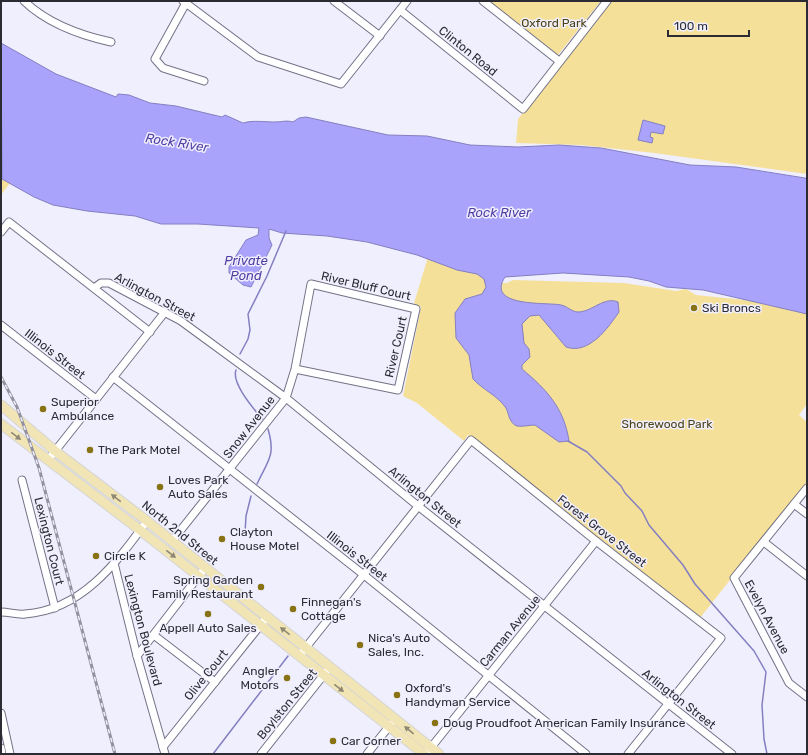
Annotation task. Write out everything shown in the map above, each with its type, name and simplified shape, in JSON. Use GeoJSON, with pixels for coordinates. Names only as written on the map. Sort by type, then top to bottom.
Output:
{"type":"FeatureCollection","features":[{"type":"Feature","properties":{"kind":"main road","name":"North 2nd Street"},"geometry":{"type":"LineString","coordinates":[[1,405],[55,451],[172,541],[395,719],[427,752]]}},
{"type":"Feature","properties":{"kind":"main road","name":"North 2nd Street"},"geometry":{"type":"LineString","coordinates":[[1,424],[140,530],[389,727],[427,752],[439,754]]}},
{"type":"Feature","properties":{"kind":"street"},"geometry":{"type":"LineString","coordinates":[[24,1],[60,26],[86,37],[111,42]]}},
{"type":"Feature","properties":{"kind":"street"},"geometry":{"type":"LineString","coordinates":[[334,1],[380,36]]}},
{"type":"Feature","properties":{"kind":"street"},"geometry":{"type":"LineString","coordinates":[[204,81],[163,68],[155,59],[185,2],[258,57],[341,84],[407,1]]}},
{"type":"Feature","properties":{"kind":"street"},"geometry":{"type":"LineString","coordinates":[[482,1],[559,61],[606,1]]}},
{"type":"Feature","properties":{"kind":"street","name":"Clinton Road"},"geometry":{"type":"LineString","coordinates":[[400,10],[523,109],[559,61]]}},
{"type":"Feature","properties":{"kind":"street","name":"Arlington Street"},"geometry":{"type":"LineString","coordinates":[[1,232],[9,222],[150,332]]}},
{"type":"Feature","properties":{"kind":"street","name":"Arlington Street"},"geometry":{"type":"LineString","coordinates":[[94,288],[101,283],[109,283],[181,321],[286,398],[418,506],[732,754]]}},
{"type":"Feature","properties":{"kind":"street","name":"River Bluff Court"},"geometry":{"type":"LineString","coordinates":[[311,284],[416,309]]}},
{"type":"Feature","properties":{"kind":"street","name":"Snow Avenue"},"geometry":{"type":"LineString","coordinates":[[172,541],[286,398],[295,369],[311,284]]}},
{"type":"Feature","properties":{"kind":"street","name":"River Court"},"geometry":{"type":"LineString","coordinates":[[295,369],[398,390],[416,309]]}},
{"type":"Feature","properties":{"kind":"street"},"geometry":{"type":"LineString","coordinates":[[48,460],[165,312]]}},
{"type":"Feature","properties":{"kind":"street","name":"Illinois Street"},"geometry":{"type":"LineString","coordinates":[[1,325],[96,399]]}},
{"type":"Feature","properties":{"kind":"street","name":"Illinois Street"},"geometry":{"type":"LineString","coordinates":[[113,377],[364,575],[586,754]]}},
{"type":"Feature","properties":{"kind":"street","name":"Forest Grove Street"},"geometry":{"type":"LineString","coordinates":[[418,506],[471,440],[596,541],[721,638],[668,704]]}},
{"type":"Feature","properties":{"kind":"street","name":"Lexington Court"},"geometry":{"type":"LineString","coordinates":[[22,480],[55,608]]}},
{"type":"Feature","properties":{"kind":"street","name":"Evelyn Avenue"},"geometry":{"type":"LineString","coordinates":[[807,488],[734,578],[789,683],[807,697]]}},
{"type":"Feature","properties":{"kind":"street"},"geometry":{"type":"LineString","coordinates":[[794,504],[807,514]]}},
{"type":"Feature","properties":{"kind":"street"},"geometry":{"type":"LineString","coordinates":[[299,656],[418,506]]}},
{"type":"Feature","properties":{"kind":"street","name":"Lexington Boulevard"},"geometry":{"type":"LineString","coordinates":[[147,522],[114,563],[137,656],[164,751]]}},
{"type":"Feature","properties":{"kind":"street","name":"Carman Avenue"},"geometry":{"type":"LineString","coordinates":[[427,752],[596,541]]}},
{"type":"Feature","properties":{"kind":"street"},"geometry":{"type":"LineString","coordinates":[[764,542],[807,576]]}},
{"type":"Feature","properties":{"kind":"street"},"geometry":{"type":"LineString","coordinates":[[1,612],[25,614],[55,608],[81,595],[98,581],[114,563]]}},
{"type":"Feature","properties":{"kind":"street"},"geometry":{"type":"LineString","coordinates":[[137,656],[155,636],[200,577],[205,568]]}},
{"type":"Feature","properties":{"kind":"street","name":"Olive Court"},"geometry":{"type":"LineString","coordinates":[[164,751],[215,682],[267,617]]}},
{"type":"Feature","properties":{"kind":"street"},"geometry":{"type":"LineString","coordinates":[[155,636],[215,682]]}},
{"type":"Feature","properties":{"kind":"street","name":"Boylston Street"},"geometry":{"type":"LineString","coordinates":[[260,754],[330,667]]}},
{"type":"Feature","properties":{"kind":"street"},"geometry":{"type":"LineString","coordinates":[[628,754],[668,704]]}},
{"type":"Feature","properties":{"kind":"street"},"geometry":{"type":"LineString","coordinates":[[1,714],[10,754]]}},
{"type":"Feature","properties":{"kind":"street"},"geometry":{"type":"LineString","coordinates":[[367,754],[395,719]]}},
{"type":"Feature","properties":{"kind":"street"},"geometry":{"type":"LineString","coordinates":[[1,748],[2,754]]}},
{"type":"Feature","properties":{"kind":"green space","name":"Oxford Park"},"geometry":{"type":"Polygon","coordinates":[[[489,1],[601,1],[558,55],[489,1]]]}},
{"type":"Feature","properties":{"kind":"green space"},"geometry":{"type":"Polygon","coordinates":[[[611,1],[807,1],[807,174],[654,153],[581,145],[516,143],[518,119],[611,1]]]}},
{"type":"Feature","properties":{"kind":"green space"},"geometry":{"type":"Polygon","coordinates":[[[1,178],[10,183],[1,195],[1,178]]]}},
{"type":"Feature","properties":{"kind":"green space","name":"Shorewood Park"},"geometry":{"type":"Polygon","coordinates":[[[428,257],[476,273],[498,283],[507,283],[513,280],[624,283],[676,291],[686,289],[696,295],[782,304],[807,312],[807,404],[799,415],[807,422],[807,482],[700,618],[468,435],[464,441],[417,403],[403,396],[421,307],[414,303],[428,257]]]}},
{"type":"Feature","properties":{"kind":"water","name":"Rock River"},"geometry":{"type":"Polygon","coordinates":[[[1,43],[56,74],[116,97],[118,94],[129,95],[150,103],[176,106],[222,117],[225,115],[243,123],[255,121],[293,122],[299,118],[306,117],[388,135],[427,136],[470,145],[518,147],[559,145],[601,148],[690,165],[736,167],[805,178],[807,179],[807,314],[703,290],[666,287],[649,281],[629,277],[563,273],[505,277],[501,287],[504,294],[511,299],[521,302],[561,305],[578,312],[588,310],[608,301],[618,302],[619,312],[609,325],[590,344],[582,347],[566,347],[539,315],[530,316],[522,324],[524,343],[529,349],[530,357],[522,365],[522,369],[547,392],[559,409],[567,429],[569,441],[559,442],[535,425],[514,425],[503,404],[473,379],[469,355],[456,338],[455,313],[465,299],[482,294],[486,287],[484,279],[477,274],[457,270],[417,255],[367,242],[327,236],[282,233],[269,229],[269,238],[272,245],[251,287],[243,285],[229,273],[229,267],[246,240],[258,235],[259,228],[198,224],[161,224],[135,216],[87,211],[53,205],[34,197],[2,179],[1,43]]]}},
{"type":"Feature","properties":{"kind":"water"},"geometry":{"type":"Polygon","coordinates":[[[643,120],[665,126],[663,134],[651,132],[650,137],[653,138],[652,143],[638,140],[643,120]]]}},
{"type":"Feature","properties":{"kind":"waterway","name":"Private Pond"},"geometry":{"type":"LineString","coordinates":[[240,354],[248,339],[250,330],[248,314],[267,276],[286,231]]}},
{"type":"Feature","properties":{"kind":"waterway"},"geometry":{"type":"LineString","coordinates":[[236,370],[235,375],[240,389],[262,419]]}},
{"type":"Feature","properties":{"kind":"waterway"},"geometry":{"type":"LineString","coordinates":[[257,484],[270,458],[271,446],[268,429]]}},
{"type":"Feature","properties":{"kind":"waterway"},"geometry":{"type":"LineString","coordinates":[[568,441],[587,452],[621,486],[625,493],[642,511],[649,525],[683,565],[695,584],[754,651],[766,672],[762,705],[764,739],[767,754]]}},
{"type":"Feature","properties":{"kind":"waterway"},"geometry":{"type":"LineString","coordinates":[[245,533],[246,516],[251,496]]}},
{"type":"Feature","properties":{"kind":"waterway"},"geometry":{"type":"LineString","coordinates":[[213,754],[288,656]]}},
{"type":"Feature","properties":{"kind":"railway"},"geometry":{"type":"LineString","coordinates":[[1,377],[17,407],[39,468],[115,754]]}},
{"type":"Feature","properties":{"kind":"place","name":"Ski Broncs"},"geometry":{"type":"Point","coordinates":[694,308]}},
{"type":"Feature","properties":{"kind":"place","name":"Superior Ambulance"},"geometry":{"type":"Point","coordinates":[43,409]}},
{"type":"Feature","properties":{"kind":"place","name":"The Park Motel"},"geometry":{"type":"Point","coordinates":[90,450]}},
{"type":"Feature","properties":{"kind":"place","name":"Loves Park Auto Sales"},"geometry":{"type":"Point","coordinates":[160,487]}},
{"type":"Feature","properties":{"kind":"place","name":"Clayton House Motel"},"geometry":{"type":"Point","coordinates":[222,539]}},
{"type":"Feature","properties":{"kind":"place","name":"Circle K"},"geometry":{"type":"Point","coordinates":[96,556]}},
{"type":"Feature","properties":{"kind":"place","name":"Spring Garden Family Restaurant"},"geometry":{"type":"Point","coordinates":[261,587]}},
{"type":"Feature","properties":{"kind":"place","name":"Finnegan's Cottage"},"geometry":{"type":"Point","coordinates":[293,609]}},
{"type":"Feature","properties":{"kind":"place","name":"Appell Auto Sales"},"geometry":{"type":"Point","coordinates":[208,614]}},
{"type":"Feature","properties":{"kind":"place","name":"Nica's Auto Sales, Inc."},"geometry":{"type":"Point","coordinates":[360,645]}},
{"type":"Feature","properties":{"kind":"place","name":"Angler Motors"},"geometry":{"type":"Point","coordinates":[287,678]}},
{"type":"Feature","properties":{"kind":"place","name":"Oxford's Handyman Service"},"geometry":{"type":"Point","coordinates":[397,695]}},
{"type":"Feature","properties":{"kind":"place","name":"Doug Proudfoot American Family Insurance"},"geometry":{"type":"Point","coordinates":[435,723]}},
{"type":"Feature","properties":{"kind":"place","name":"Car Corner"},"geometry":{"type":"Point","coordinates":[333,741]}}]}
